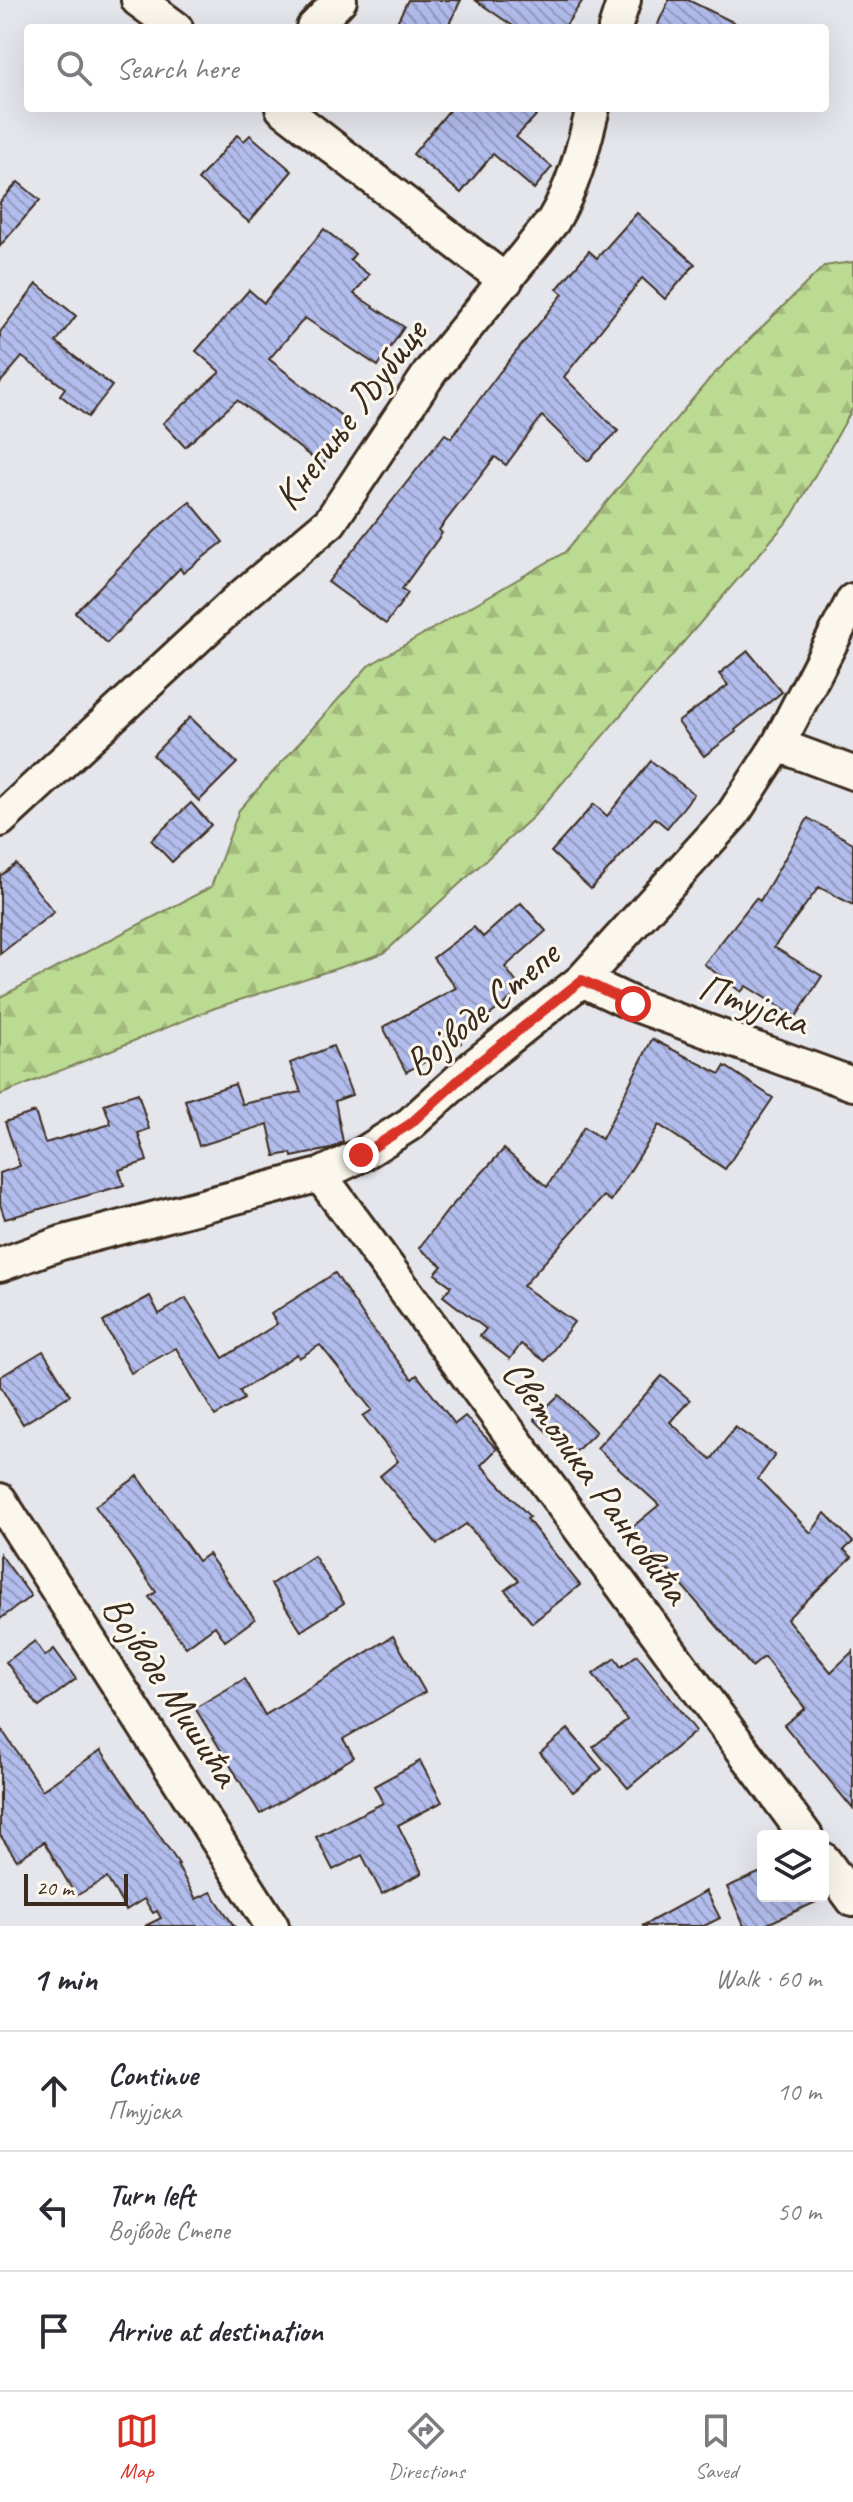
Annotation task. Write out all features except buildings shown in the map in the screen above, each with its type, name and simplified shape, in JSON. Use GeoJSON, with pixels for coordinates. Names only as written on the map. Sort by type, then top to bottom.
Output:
{"type":"FeatureCollection","features":[{"type":"Feature","properties":{"kind":"street"},"geometry":{"type":"LineString","coordinates":[[138,0],[171,24]]}},
{"type":"Feature","properties":{"kind":"street"},"geometry":{"type":"LineString","coordinates":[[317,24],[340,0]]}},
{"type":"Feature","properties":{"kind":"street"},"geometry":{"type":"LineString","coordinates":[[616,24],[624,0]]}},
{"type":"Feature","properties":{"kind":"street"},"geometry":{"type":"LineString","coordinates":[[287,112],[506,281]]}},
{"type":"Feature","properties":{"kind":"street","name":"Кнегиње Љубице"},"geometry":{"type":"LineString","coordinates":[[0,820],[241,597],[330,522],[431,371],[553,221],[568,196],[592,112]]}},
{"type":"Feature","properties":{"kind":"street","name":"Војводе Степе"},"geometry":{"type":"LineString","coordinates":[[0,1265],[61,1243],[320,1175],[361,1155],[410,1124],[474,1066],[582,980],[733,814],[778,745],[853,600]]}},
{"type":"Feature","properties":{"kind":"street"},"geometry":{"type":"LineString","coordinates":[[778,745],[853,773]]}},
{"type":"Feature","properties":{"kind":"street","name":"Птујска"},"geometry":{"type":"LineString","coordinates":[[582,980],[633,1004],[853,1084]]}},
{"type":"Feature","properties":{"kind":"street","name":"Светолика Ранковића"},"geometry":{"type":"LineString","coordinates":[[320,1175],[802,1830]]}},
{"type":"Feature","properties":{"kind":"street","name":"Војводе Мишића"},"geometry":{"type":"LineString","coordinates":[[0,1500],[272,1926]]}},
{"type":"Feature","properties":{"kind":"street"},"geometry":{"type":"LineString","coordinates":[[829,1867],[853,1900]]}},
{"type":"Feature","properties":{"kind":"green space"},"geometry":{"type":"Polygon","coordinates":[[[853,262],[853,408],[792,516],[534,816],[384,953],[215,1008],[0,1095],[0,997],[211,887],[239,810],[368,666],[565,552],[711,377],[824,266],[853,262]]]}},
{"type":"Feature","properties":{"kind":"route"},"geometry":{"type":"LineString","coordinates":[[361,1155],[410,1124],[474,1066],[582,980],[633,1004]]}}]}
